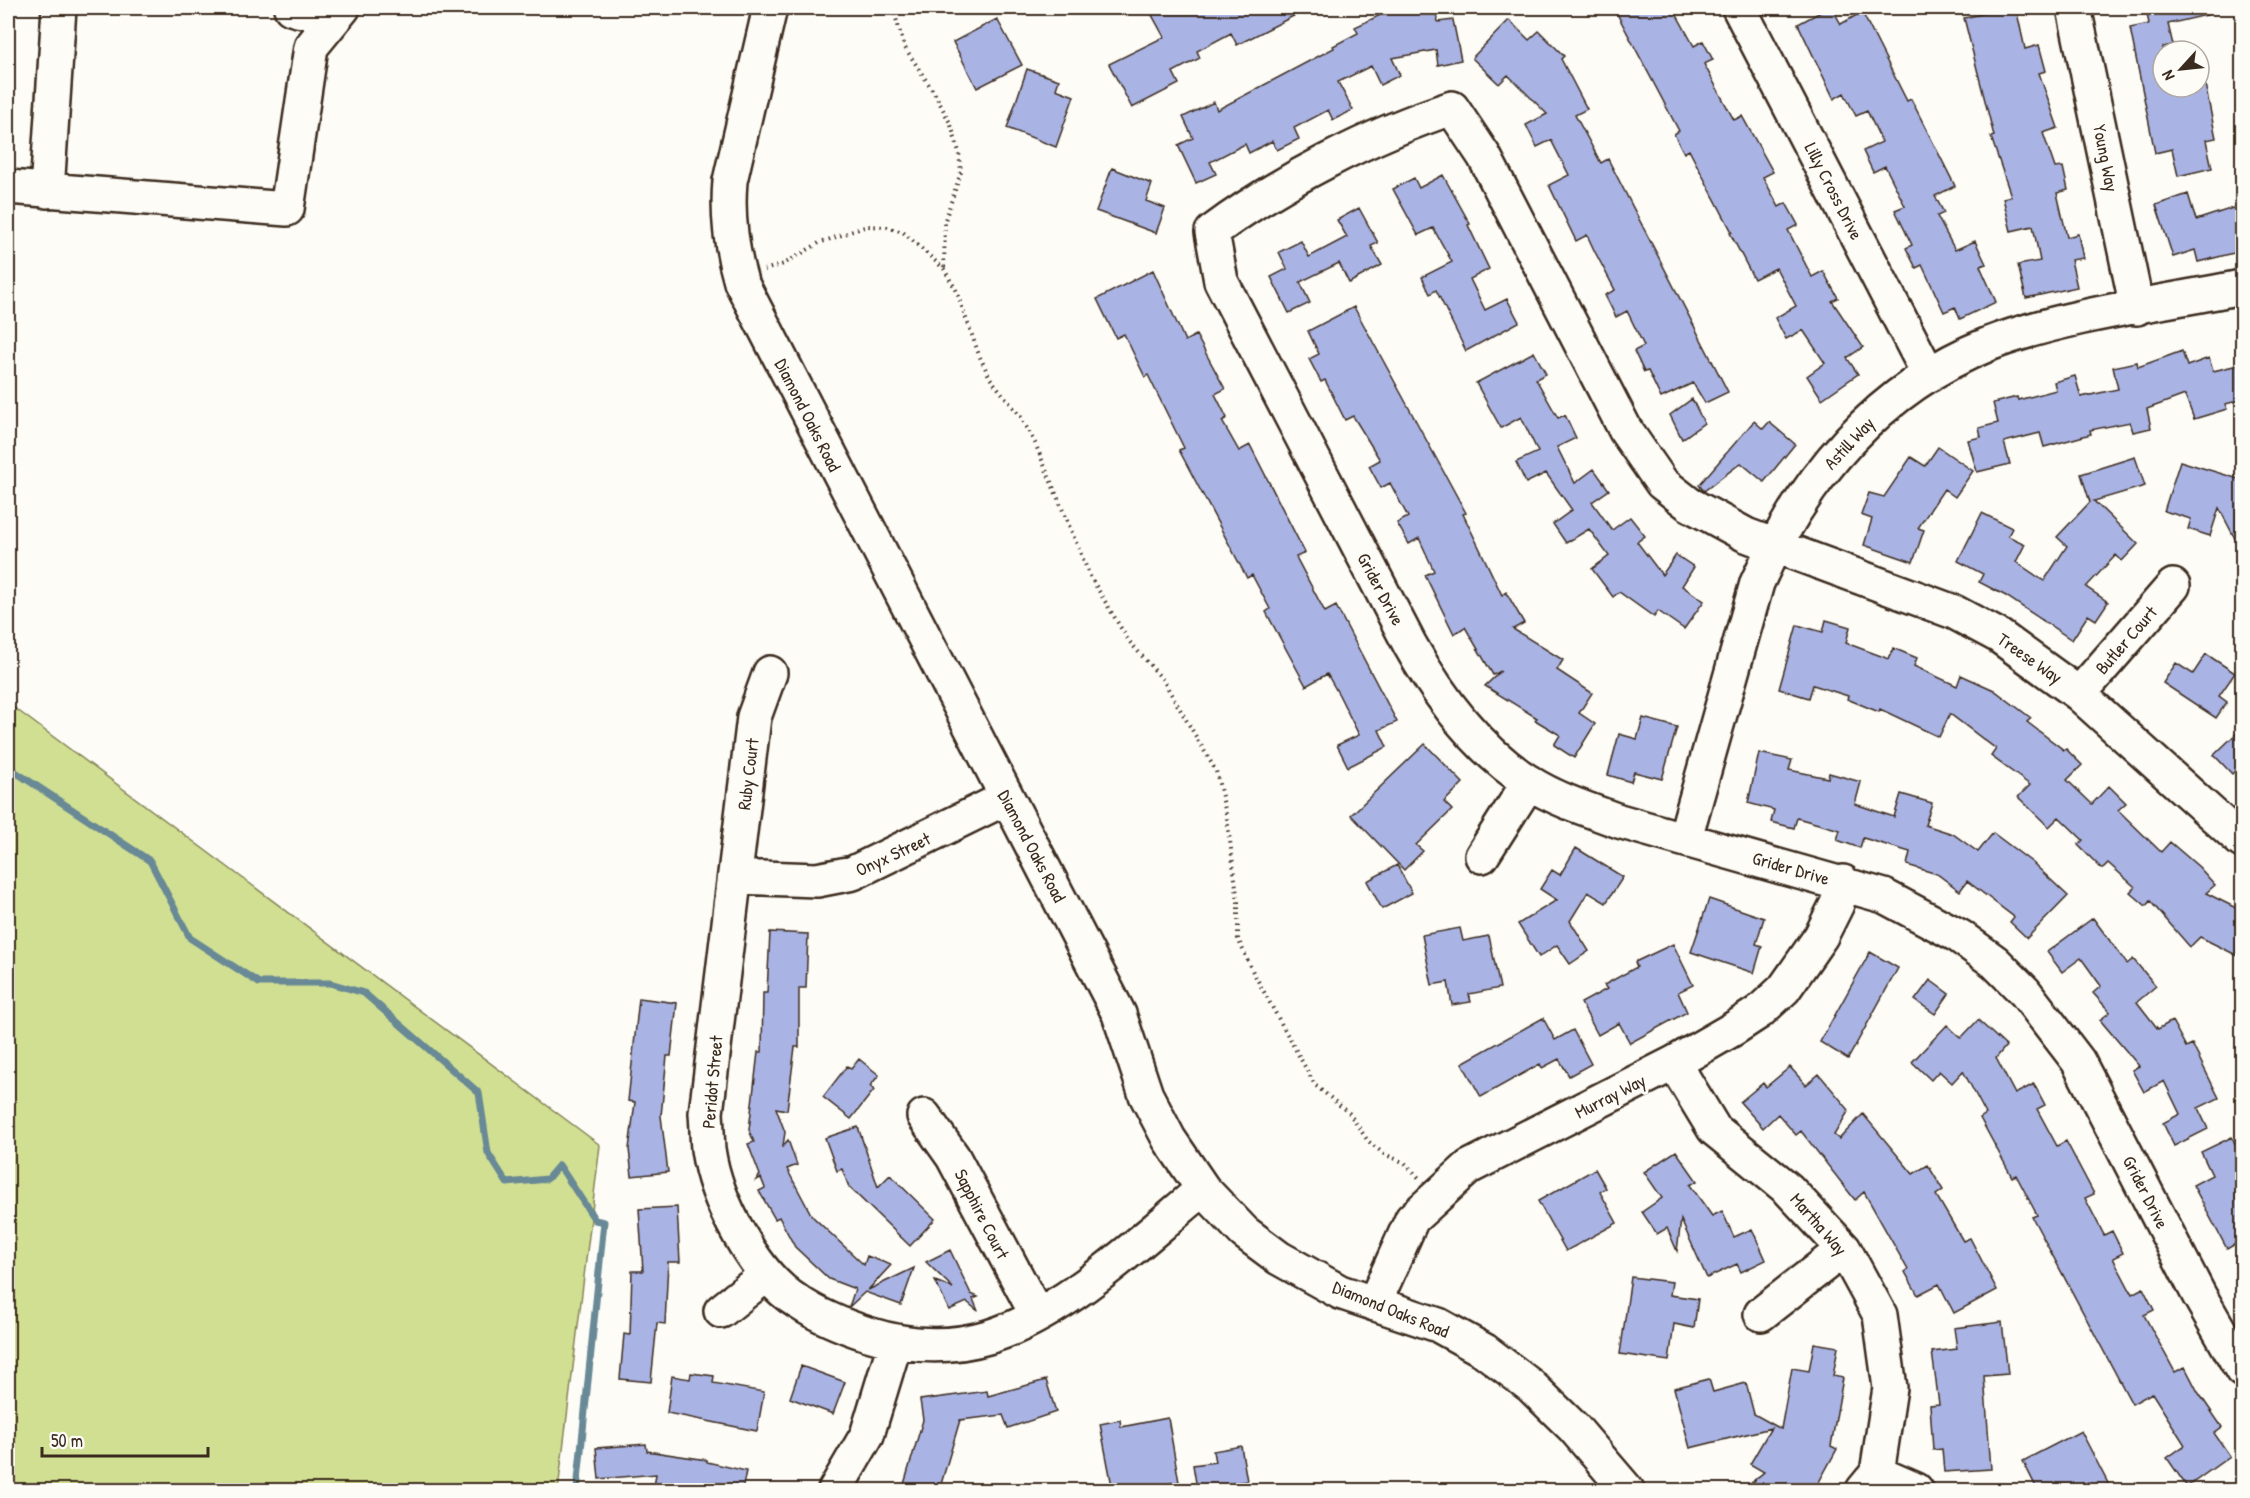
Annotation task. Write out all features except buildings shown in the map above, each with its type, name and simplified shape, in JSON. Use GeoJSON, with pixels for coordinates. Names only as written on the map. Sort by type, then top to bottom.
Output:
{"type":"FeatureCollection","features":[{"type":"Feature","properties":{"kind":"street"},"geometry":{"type":"LineString","coordinates":[[47,191],[59,8]]}},
{"type":"Feature","properties":{"kind":"street"},"geometry":{"type":"LineString","coordinates":[[290,8],[311,47]]}},
{"type":"Feature","properties":{"kind":"street"},"geometry":{"type":"LineString","coordinates":[[290,8],[307,13],[326,13],[342,8]]}},
{"type":"Feature","properties":{"kind":"street"},"geometry":{"type":"LineString","coordinates":[[8,187],[287,209],[311,47],[342,8]]}},
{"type":"Feature","properties":{"kind":"street","name":"Diamond Oaks Road"},"geometry":{"type":"LineString","coordinates":[[770,8],[730,181],[732,252],[741,282],[1119,1014],[1146,1095],[1169,1139],[1203,1189],[1244,1232],[1279,1258],[1340,1292],[1438,1325],[1485,1351],[1531,1386],[1574,1428],[1627,1491]]}},
{"type":"Feature","properties":{"kind":"street","name":"Lilly Cross Drive"},"geometry":{"type":"LineString","coordinates":[[1739,8],[1929,375]]}},
{"type":"Feature","properties":{"kind":"street","name":"Young Way"},"geometry":{"type":"LineString","coordinates":[[2074,8],[2137,308]]}},
{"type":"Feature","properties":{"kind":"street","name":"Grider Drive"},"geometry":{"type":"LineString","coordinates":[[1774,545],[1726,526],[1689,504],[1662,483],[1645,461],[1626,431],[1484,156],[1452,108],[1402,124],[1251,203],[1212,232],[1221,281],[1431,681],[1460,719],[1492,752],[1530,782],[1576,806],[1619,821],[1843,882],[1884,896],[1959,936],[1995,962],[2054,1026],[2078,1061],[2199,1295],[2242,1370]]}},
{"type":"Feature","properties":{"kind":"street","name":"Astill Way"},"geometry":{"type":"LineString","coordinates":[[1685,838],[1757,583],[1774,545],[1807,490],[1838,452],[1898,396],[1929,375],[1969,353],[2020,334],[2242,287]]}},
{"type":"Feature","properties":{"kind":"street","name":"Treese Way"},"geometry":{"type":"LineString","coordinates":[[1774,545],[1954,612],[1999,636],[2079,694],[2242,841]]}},
{"type":"Feature","properties":{"kind":"street","name":"Butler Court"},"geometry":{"type":"LineString","coordinates":[[2079,694],[2173,586]]}},
{"type":"Feature","properties":{"kind":"street","name":"Ruby Court"},"geometry":{"type":"LineString","coordinates":[[736,877],[754,717],[770,673]]}},
{"type":"Feature","properties":{"kind":"street"},"geometry":{"type":"LineString","coordinates":[[1482,856],[1530,782]]}},
{"type":"Feature","properties":{"kind":"street","name":"Onyx Street"},"geometry":{"type":"LineString","coordinates":[[736,877],[818,880],[853,873],[1006,798]]}},
{"type":"Feature","properties":{"kind":"street","name":"Peridot Street"},"geometry":{"type":"LineString","coordinates":[[736,877],[706,1113],[708,1150],[719,1189],[739,1232],[766,1275],[796,1301],[842,1325],[895,1342],[940,1344],[987,1338],[1036,1315],[1077,1292],[1203,1189]]}},
{"type":"Feature","properties":{"kind":"street","name":"Murray Way"},"geometry":{"type":"LineString","coordinates":[[1374,1304],[1412,1219],[1469,1167],[1674,1063],[1759,1012],[1784,989],[1821,936],[1843,882]]}},
{"type":"Feature","properties":{"kind":"street","name":"Martha Way"},"geometry":{"type":"LineString","coordinates":[[1674,1063],[1714,1129],[1788,1189],[1844,1249],[1880,1315],[1890,1388],[1870,1482]]}},
{"type":"Feature","properties":{"kind":"street","name":"Sapphire Court"},"geometry":{"type":"LineString","coordinates":[[924,1116],[953,1157],[1036,1315]]}},
{"type":"Feature","properties":{"kind":"street"},"geometry":{"type":"LineString","coordinates":[[1761,1314],[1844,1249]]}},
{"type":"Feature","properties":{"kind":"street"},"geometry":{"type":"LineString","coordinates":[[721,1311],[766,1275]]}},
{"type":"Feature","properties":{"kind":"street"},"geometry":{"type":"LineString","coordinates":[[834,1491],[867,1435],[895,1342]]}},
{"type":"Feature","properties":{"kind":"street"},"geometry":{"type":"LineString","coordinates":[[1870,1482],[1916,1491]]}},
{"type":"Feature","properties":{"kind":"path"},"geometry":{"type":"LineString","coordinates":[[893,8],[904,46],[935,94],[951,125],[959,152],[961,172],[945,220],[944,269]]}},
{"type":"Feature","properties":{"kind":"path"},"geometry":{"type":"LineString","coordinates":[[741,282],[766,268],[784,264],[819,243],[867,226],[887,227],[903,232],[944,269],[956,291],[979,355],[990,378],[1021,417],[1035,443],[1090,576],[1128,640],[1163,681],[1197,735],[1216,771],[1227,818],[1238,902],[1238,939],[1253,972],[1315,1085],[1349,1113],[1368,1141],[1384,1154],[1413,1170],[1434,1199]]}},
{"type":"Feature","properties":{"kind":"green space"},"geometry":{"type":"Polygon","coordinates":[[[8,703],[600,1145],[558,1490],[8,1490],[8,703]]]}},
{"type":"Feature","properties":{"kind":"waterway"},"geometry":{"type":"LineString","coordinates":[[8,767],[150,861],[190,938],[259,983],[330,983],[364,993],[479,1093],[488,1153],[507,1183],[547,1179],[559,1165],[595,1220],[604,1222],[577,1490]]}}]}
